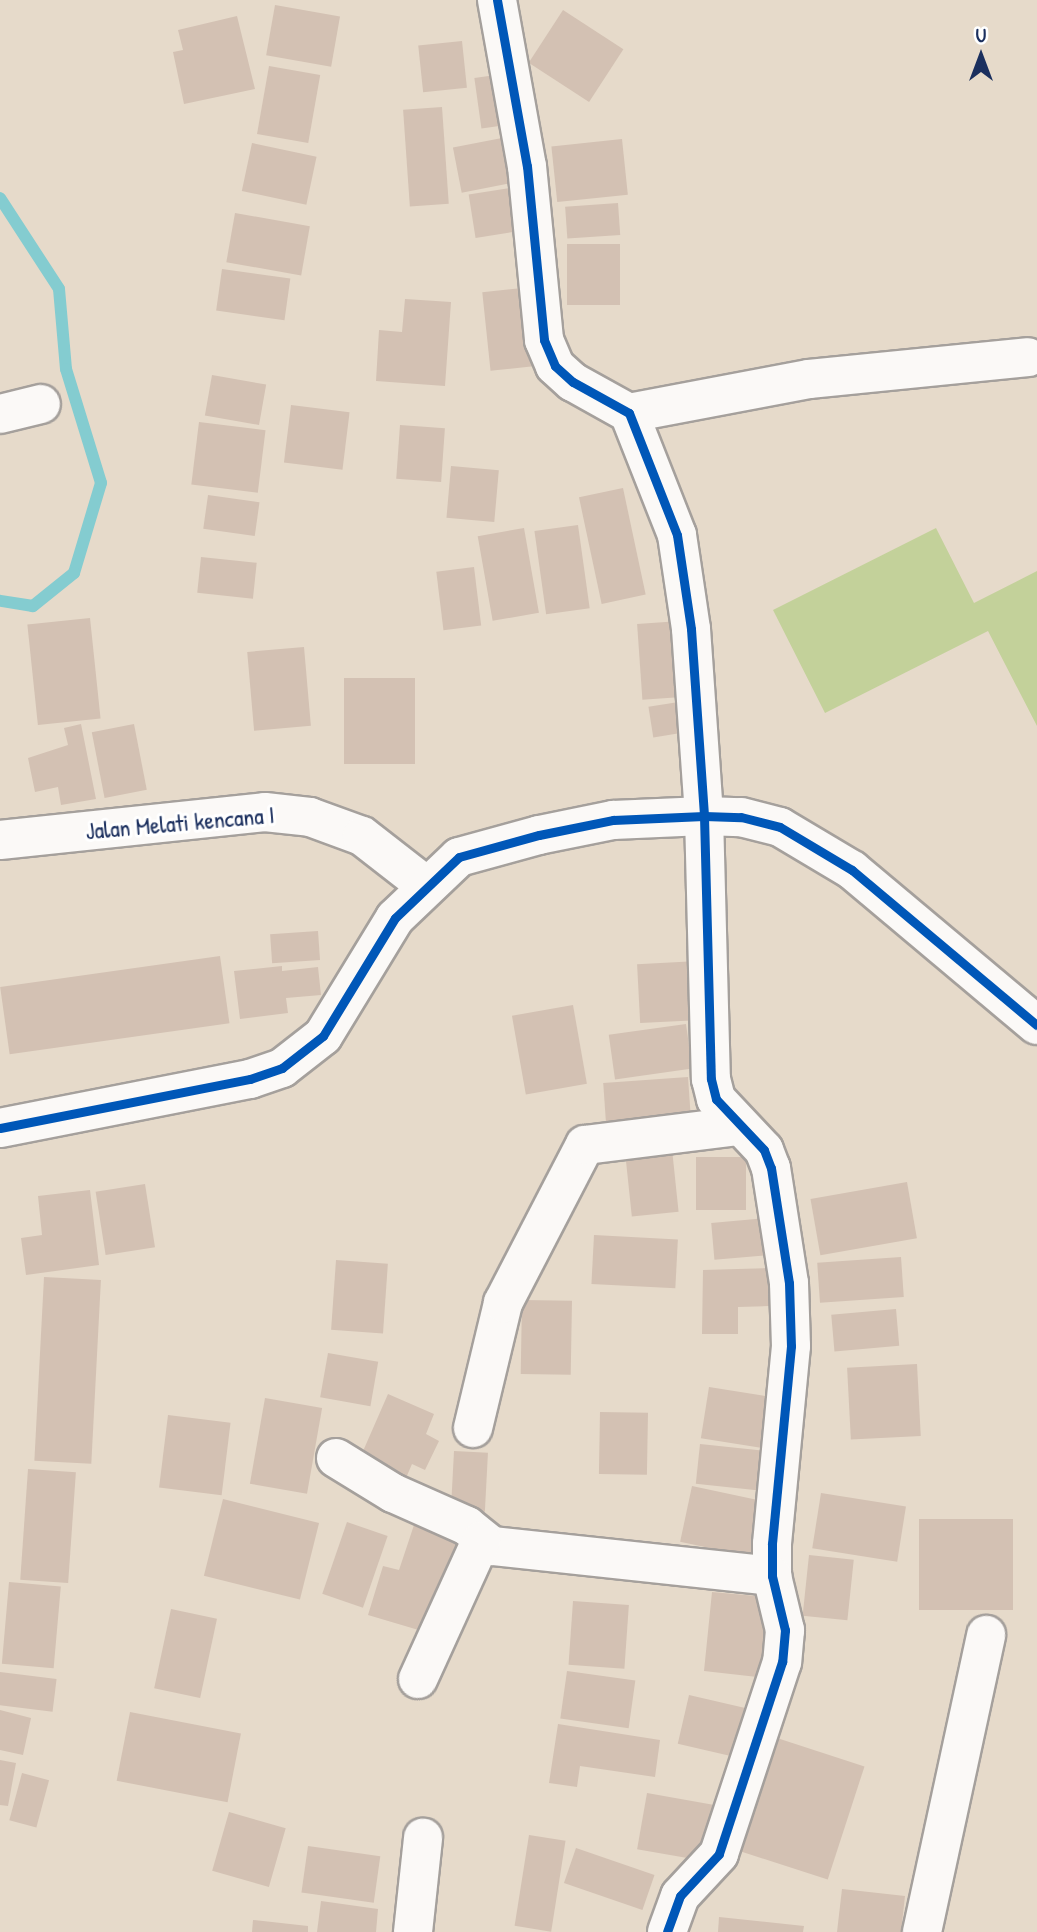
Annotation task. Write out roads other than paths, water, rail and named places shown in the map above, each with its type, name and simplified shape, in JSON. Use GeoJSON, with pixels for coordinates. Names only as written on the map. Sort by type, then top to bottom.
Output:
{"type":"FeatureCollection","features":[{"type":"Feature","properties":{"kind":"street"},"geometry":{"type":"LineString","coordinates":[[497,0],[527,166],[544,340],[555,366],[573,382],[629,413],[809,380],[1028,357]]}},
{"type":"Feature","properties":{"kind":"street"},"geometry":{"type":"LineString","coordinates":[[0,414],[41,404]]}},
{"type":"Feature","properties":{"kind":"street"},"geometry":{"type":"LineString","coordinates":[[629,413],[677,536],[691,629],[704,816],[708,1055],[716,1099],[738,1126],[764,1150],[771,1168],[789,1283],[791,1346],[772,1576],[785,1630],[782,1662],[719,1854],[680,1896],[667,1932]]}},
{"type":"Feature","properties":{"kind":"street","name":"Jalan Melati kencana I"},"geometry":{"type":"LineString","coordinates":[[0,840],[265,812],[310,817],[362,836],[425,885]]}},
{"type":"Feature","properties":{"kind":"street"},"geometry":{"type":"LineString","coordinates":[[0,1128],[250,1079],[282,1068],[323,1036],[395,918],[425,885],[458,858],[494,845],[613,820],[741,817],[780,827],[810,842],[912,918],[1037,1025]]}},
{"type":"Feature","properties":{"kind":"street"},"geometry":{"type":"LineString","coordinates":[[473,1429],[503,1303],[584,1145],[738,1126]]}},
{"type":"Feature","properties":{"kind":"street"},"geometry":{"type":"LineString","coordinates":[[336,1458],[393,1493],[467,1526],[481,1541],[492,1546],[772,1576]]}},
{"type":"Feature","properties":{"kind":"street"},"geometry":{"type":"LineString","coordinates":[[418,1679],[481,1541]]}},
{"type":"Feature","properties":{"kind":"street"},"geometry":{"type":"LineString","coordinates":[[922,1932],[986,1635]]}},
{"type":"Feature","properties":{"kind":"street"},"geometry":{"type":"LineString","coordinates":[[413,1932],[423,1838]]}},
{"type":"Feature","properties":{"kind":"waterway"},"geometry":{"type":"LineString","coordinates":[[0,198],[59,289],[66,369],[101,483],[74,573],[33,606],[0,601]]}}]}
